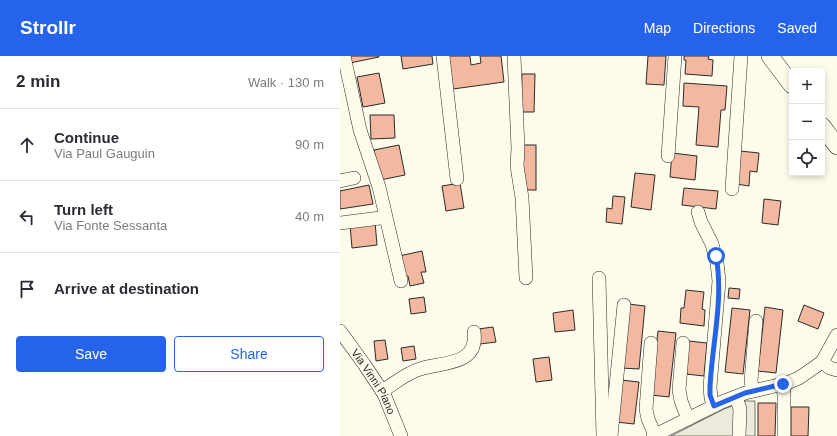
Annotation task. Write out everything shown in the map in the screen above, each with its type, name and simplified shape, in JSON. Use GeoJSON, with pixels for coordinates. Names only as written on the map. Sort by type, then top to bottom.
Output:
{"type":"FeatureCollection","features":[{"type":"Feature","properties":{"kind":"main road"},"geometry":{"type":"LineString","coordinates":[[770,56],[789,81]]}},
{"type":"Feature","properties":{"kind":"main road"},"geometry":{"type":"LineString","coordinates":[[825,130],[837,146]]}},
{"type":"Feature","properties":{"kind":"street"},"geometry":{"type":"LineString","coordinates":[[344,56],[360,130],[378,187],[401,281]]}},
{"type":"Feature","properties":{"kind":"street"},"geometry":{"type":"LineString","coordinates":[[443,56],[457,179]]}},
{"type":"Feature","properties":{"kind":"street"},"geometry":{"type":"LineString","coordinates":[[514,56],[518,148],[517,166],[522,198],[526,278]]}},
{"type":"Feature","properties":{"kind":"street"},"geometry":{"type":"LineString","coordinates":[[668,156],[675,56]]}},
{"type":"Feature","properties":{"kind":"street"},"geometry":{"type":"LineString","coordinates":[[732,189],[741,56]]}},
{"type":"Feature","properties":{"kind":"street"},"geometry":{"type":"LineString","coordinates":[[340,180],[354,178]]}},
{"type":"Feature","properties":{"kind":"street"},"geometry":{"type":"LineString","coordinates":[[698,212],[701,222],[712,244],[718,272],[719,290],[710,387],[710,395],[714,406]]}},
{"type":"Feature","properties":{"kind":"street"},"geometry":{"type":"LineString","coordinates":[[340,223],[380,218]]}},
{"type":"Feature","properties":{"kind":"street"},"geometry":{"type":"LineString","coordinates":[[599,278],[603,436]]}},
{"type":"Feature","properties":{"kind":"street"},"geometry":{"type":"LineString","coordinates":[[611,436],[624,305]]}},
{"type":"Feature","properties":{"kind":"street"},"geometry":{"type":"LineString","coordinates":[[753,391],[751,381],[756,321]]}},
{"type":"Feature","properties":{"kind":"street","name":"Via Vinni Piano"},"geometry":{"type":"LineString","coordinates":[[340,332],[382,391],[392,411],[401,436]]}},
{"type":"Feature","properties":{"kind":"street"},"geometry":{"type":"LineString","coordinates":[[382,391],[419,369],[453,363],[464,357],[472,348],[474,342],[474,332]]}},
{"type":"Feature","properties":{"kind":"street"},"geometry":{"type":"LineString","coordinates":[[651,343],[646,409],[648,419],[661,434],[714,406],[736,397],[799,378],[822,362],[837,335]]}},
{"type":"Feature","properties":{"kind":"street"},"geometry":{"type":"LineString","coordinates":[[683,343],[679,390],[681,401],[688,419]]}},
{"type":"Feature","properties":{"kind":"street"},"geometry":{"type":"LineString","coordinates":[[822,362],[830,368],[837,370]]}},
{"type":"Feature","properties":{"kind":"street"},"geometry":{"type":"LineString","coordinates":[[783,384],[784,436]]}},
{"type":"Feature","properties":{"kind":"street"},"geometry":{"type":"LineString","coordinates":[[736,397],[740,409],[739,436]]}},
{"type":"Feature","properties":{"kind":"shaded area"},"geometry":{"type":"Polygon","coordinates":[[[745,401],[755,401],[755,436],[671,436],[724,409],[745,401]]]}},
{"type":"Feature","properties":{"kind":"building"},"geometry":{"type":"Polygon","coordinates":[[[349,56],[379,56],[379,57],[350,63],[349,56]]]}},
{"type":"Feature","properties":{"kind":"building"},"geometry":{"type":"Polygon","coordinates":[[[401,56],[432,56],[433,64],[403,69],[401,56]]]}},
{"type":"Feature","properties":{"kind":"building"},"geometry":{"type":"Polygon","coordinates":[[[449,56],[470,56],[471,65],[481,63],[480,56],[501,56],[504,82],[453,89],[449,56]]]}},
{"type":"Feature","properties":{"kind":"building"},"geometry":{"type":"Polygon","coordinates":[[[648,56],[666,56],[664,85],[646,84],[648,56]]]}},
{"type":"Feature","properties":{"kind":"building"},"geometry":{"type":"Polygon","coordinates":[[[684,56],[709,56],[708,59],[713,60],[712,76],[685,74],[686,60],[684,60],[684,56]]]}},
{"type":"Feature","properties":{"kind":"building"},"geometry":{"type":"Polygon","coordinates":[[[379,73],[385,103],[363,107],[357,77],[379,73]]]}},
{"type":"Feature","properties":{"kind":"building"},"geometry":{"type":"Polygon","coordinates":[[[522,74],[535,74],[534,112],[521,112],[522,74]]]}},
{"type":"Feature","properties":{"kind":"building"},"geometry":{"type":"Polygon","coordinates":[[[684,83],[727,86],[725,110],[721,110],[718,147],[696,145],[699,107],[683,106],[684,83]]]}},
{"type":"Feature","properties":{"kind":"building"},"geometry":{"type":"Polygon","coordinates":[[[370,115],[394,115],[395,138],[371,139],[370,115]]]}},
{"type":"Feature","properties":{"kind":"building"},"geometry":{"type":"Polygon","coordinates":[[[399,145],[405,175],[380,180],[374,150],[399,145]]]}},
{"type":"Feature","properties":{"kind":"building"},"geometry":{"type":"Polygon","coordinates":[[[523,145],[536,145],[536,190],[523,190],[523,145]]]}},
{"type":"Feature","properties":{"kind":"building"},"geometry":{"type":"Polygon","coordinates":[[[740,151],[759,153],[757,172],[750,171],[749,186],[736,184],[740,151]]]}},
{"type":"Feature","properties":{"kind":"building"},"geometry":{"type":"Polygon","coordinates":[[[672,153],[697,156],[695,180],[670,177],[672,153]]]}},
{"type":"Feature","properties":{"kind":"building"},"geometry":{"type":"Polygon","coordinates":[[[635,173],[655,175],[651,210],[631,207],[635,173]]]}},
{"type":"Feature","properties":{"kind":"building"},"geometry":{"type":"Polygon","coordinates":[[[460,183],[464,208],[446,211],[442,186],[460,183]]]}},
{"type":"Feature","properties":{"kind":"building"},"geometry":{"type":"Polygon","coordinates":[[[369,185],[373,204],[340,209],[340,191],[369,185]]]}},
{"type":"Feature","properties":{"kind":"building"},"geometry":{"type":"Polygon","coordinates":[[[684,188],[718,191],[716,209],[682,205],[684,188]]]}},
{"type":"Feature","properties":{"kind":"building"},"geometry":{"type":"Polygon","coordinates":[[[613,196],[625,197],[622,224],[606,222],[607,208],[612,209],[613,196]]]}},
{"type":"Feature","properties":{"kind":"building"},"geometry":{"type":"Polygon","coordinates":[[[764,199],[781,201],[778,225],[762,223],[764,199]]]}},
{"type":"Feature","properties":{"kind":"building"},"geometry":{"type":"Polygon","coordinates":[[[375,222],[377,245],[352,248],[350,225],[375,222]]]}},
{"type":"Feature","properties":{"kind":"building"},"geometry":{"type":"Polygon","coordinates":[[[422,251],[426,272],[421,272],[424,283],[410,286],[408,276],[403,277],[399,256],[422,251]]]}},
{"type":"Feature","properties":{"kind":"building"},"geometry":{"type":"Polygon","coordinates":[[[729,288],[740,289],[739,299],[728,298],[729,288]]]}},
{"type":"Feature","properties":{"kind":"building"},"geometry":{"type":"Polygon","coordinates":[[[686,290],[704,292],[702,309],[705,310],[704,326],[680,323],[681,308],[684,308],[686,290]]]}},
{"type":"Feature","properties":{"kind":"building"},"geometry":{"type":"Polygon","coordinates":[[[424,297],[426,312],[411,314],[409,299],[424,297]]]}},
{"type":"Feature","properties":{"kind":"building"},"geometry":{"type":"Polygon","coordinates":[[[628,304],[645,306],[639,369],[621,368],[628,304]]]}},
{"type":"Feature","properties":{"kind":"building"},"geometry":{"type":"Polygon","coordinates":[[[804,305],[824,313],[818,329],[798,321],[804,305]]]}},
{"type":"Feature","properties":{"kind":"building"},"geometry":{"type":"Polygon","coordinates":[[[765,307],[783,310],[776,373],[758,371],[765,307]]]}},
{"type":"Feature","properties":{"kind":"building"},"geometry":{"type":"Polygon","coordinates":[[[732,308],[750,310],[743,374],[725,372],[732,308]]]}},
{"type":"Feature","properties":{"kind":"building"},"geometry":{"type":"Polygon","coordinates":[[[573,310],[575,330],[555,332],[553,313],[573,310]]]}},
{"type":"Feature","properties":{"kind":"building"},"geometry":{"type":"Polygon","coordinates":[[[493,327],[496,342],[480,344],[478,329],[493,327]]]}},
{"type":"Feature","properties":{"kind":"building"},"geometry":{"type":"Polygon","coordinates":[[[658,331],[676,333],[669,397],[651,395],[658,331]]]}},
{"type":"Feature","properties":{"kind":"building"},"geometry":{"type":"Polygon","coordinates":[[[385,340],[388,359],[376,361],[374,341],[385,340]]]}},
{"type":"Feature","properties":{"kind":"building"},"geometry":{"type":"Polygon","coordinates":[[[689,341],[707,343],[704,376],[686,374],[689,341]]]}},
{"type":"Feature","properties":{"kind":"building"},"geometry":{"type":"Polygon","coordinates":[[[414,346],[416,359],[403,361],[401,348],[414,346]]]}},
{"type":"Feature","properties":{"kind":"building"},"geometry":{"type":"Polygon","coordinates":[[[549,357],[552,380],[536,382],[533,359],[549,357]]]}},
{"type":"Feature","properties":{"kind":"building"},"geometry":{"type":"Polygon","coordinates":[[[621,380],[639,382],[634,424],[616,422],[621,380]]]}},
{"type":"Feature","properties":{"kind":"building"},"geometry":{"type":"Polygon","coordinates":[[[758,403],[776,403],[775,436],[758,436],[758,403]]]}},
{"type":"Feature","properties":{"kind":"building"},"geometry":{"type":"Polygon","coordinates":[[[791,407],[809,407],[808,436],[791,436],[791,407]]]}},
{"type":"Feature","properties":{"kind":"route"},"geometry":{"type":"LineString","coordinates":[[716,256],[719,290],[710,380],[710,395],[714,406],[745,393],[783,384]]}}]}
